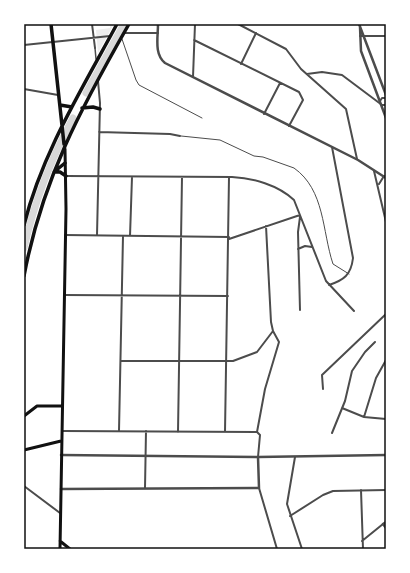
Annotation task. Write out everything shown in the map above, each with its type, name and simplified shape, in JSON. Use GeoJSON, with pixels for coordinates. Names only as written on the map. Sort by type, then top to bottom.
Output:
{"type":"FeatureCollection","features":[{"type":"Feature","properties":{"kind":"main road"},"geometry":{"type":"LineString","coordinates":[[51,24],[63,131],[66,176],[60,549]]}},
{"type":"Feature","properties":{"kind":"main road"},"geometry":{"type":"LineString","coordinates":[[24,225],[39,179],[62,126],[117,24]]}},
{"type":"Feature","properties":{"kind":"main road"},"geometry":{"type":"LineString","coordinates":[[24,276],[39,211],[64,142],[129,24]]}},
{"type":"Feature","properties":{"kind":"main road"},"geometry":{"type":"LineString","coordinates":[[60,105],[72,107]]}},
{"type":"Feature","properties":{"kind":"main road"},"geometry":{"type":"LineString","coordinates":[[82,108],[93,107],[100,109]]}},
{"type":"Feature","properties":{"kind":"main road"},"geometry":{"type":"LineString","coordinates":[[53,173],[65,163]]}},
{"type":"Feature","properties":{"kind":"main road"},"geometry":{"type":"LineString","coordinates":[[53,173],[60,172],[66,176]]}},
{"type":"Feature","properties":{"kind":"main road"},"geometry":{"type":"LineString","coordinates":[[24,416],[36,407],[62,406]]}},
{"type":"Feature","properties":{"kind":"main road"},"geometry":{"type":"LineString","coordinates":[[24,450],[61,441]]}},
{"type":"Feature","properties":{"kind":"main road"},"geometry":{"type":"LineString","coordinates":[[60,541],[70,549]]}},
{"type":"Feature","properties":{"kind":"street"},"geometry":{"type":"LineString","coordinates":[[92,24],[96,62]]}},
{"type":"Feature","properties":{"kind":"street"},"geometry":{"type":"LineString","coordinates":[[158,24],[158,52],[162,61],[264,114],[358,160],[385,177],[378,186]]}},
{"type":"Feature","properties":{"kind":"street"},"geometry":{"type":"LineString","coordinates":[[193,77],[195,24]]}},
{"type":"Feature","properties":{"kind":"street"},"geometry":{"type":"LineString","coordinates":[[238,24],[286,49],[307,74],[346,109],[358,160]]}},
{"type":"Feature","properties":{"kind":"street"},"geometry":{"type":"LineString","coordinates":[[360,26],[361,52],[386,118]]}},
{"type":"Feature","properties":{"kind":"street"},"geometry":{"type":"LineString","coordinates":[[360,26],[386,97],[382,98],[380,102]]}},
{"type":"Feature","properties":{"kind":"street"},"geometry":{"type":"LineString","coordinates":[[122,35],[158,33]]}},
{"type":"Feature","properties":{"kind":"street"},"geometry":{"type":"LineString","coordinates":[[242,64],[256,33]]}},
{"type":"Feature","properties":{"kind":"street"},"geometry":{"type":"LineString","coordinates":[[24,44],[53,40],[111,36]]}},
{"type":"Feature","properties":{"kind":"street"},"geometry":{"type":"LineString","coordinates":[[360,36],[386,36]]}},
{"type":"Feature","properties":{"kind":"street"},"geometry":{"type":"LineString","coordinates":[[194,40],[299,92],[303,99],[289,126]]}},
{"type":"Feature","properties":{"kind":"street"},"geometry":{"type":"LineString","coordinates":[[307,74],[322,72],[339,73],[380,102],[382,105],[386,105]]}},
{"type":"Feature","properties":{"kind":"street"},"geometry":{"type":"LineString","coordinates":[[97,235],[100,132],[98,78]]}},
{"type":"Feature","properties":{"kind":"street"},"geometry":{"type":"LineString","coordinates":[[264,114],[280,83]]}},
{"type":"Feature","properties":{"kind":"street"},"geometry":{"type":"LineString","coordinates":[[24,89],[58,95]]}},
{"type":"Feature","properties":{"kind":"street"},"geometry":{"type":"LineString","coordinates":[[100,132],[180,136]]}},
{"type":"Feature","properties":{"kind":"street"},"geometry":{"type":"LineString","coordinates":[[329,285],[346,278],[349,274],[352,256],[332,147]]}},
{"type":"Feature","properties":{"kind":"street"},"geometry":{"type":"LineString","coordinates":[[374,171],[386,222]]}},
{"type":"Feature","properties":{"kind":"street"},"geometry":{"type":"LineString","coordinates":[[66,176],[229,177],[255,179],[286,194],[296,203],[324,277],[329,285],[354,311]]}},
{"type":"Feature","properties":{"kind":"street"},"geometry":{"type":"LineString","coordinates":[[130,236],[132,177]]}},
{"type":"Feature","properties":{"kind":"street"},"geometry":{"type":"LineString","coordinates":[[178,432],[182,177]]}},
{"type":"Feature","properties":{"kind":"street"},"geometry":{"type":"LineString","coordinates":[[225,432],[229,177]]}},
{"type":"Feature","properties":{"kind":"street"},"geometry":{"type":"LineString","coordinates":[[65,235],[229,238],[300,216]]}},
{"type":"Feature","properties":{"kind":"street"},"geometry":{"type":"LineString","coordinates":[[300,216],[298,232],[300,310]]}},
{"type":"Feature","properties":{"kind":"street"},"geometry":{"type":"LineString","coordinates":[[266,226],[273,331],[278,339],[278,345],[265,389],[257,432],[260,435],[258,456],[258,488],[277,549]]}},
{"type":"Feature","properties":{"kind":"street"},"geometry":{"type":"LineString","coordinates":[[119,431],[122,236]]}},
{"type":"Feature","properties":{"kind":"street"},"geometry":{"type":"LineString","coordinates":[[298,249],[305,246],[312,247]]}},
{"type":"Feature","properties":{"kind":"street"},"geometry":{"type":"LineString","coordinates":[[63,295],[228,296]]}},
{"type":"Feature","properties":{"kind":"street"},"geometry":{"type":"LineString","coordinates":[[323,388],[322,375],[386,314]]}},
{"type":"Feature","properties":{"kind":"street"},"geometry":{"type":"LineString","coordinates":[[120,361],[227,362],[243,359],[257,352],[273,331]]}},
{"type":"Feature","properties":{"kind":"street"},"geometry":{"type":"LineString","coordinates":[[332,433],[342,408],[352,371],[365,352],[375,342]]}},
{"type":"Feature","properties":{"kind":"street"},"geometry":{"type":"LineString","coordinates":[[364,417],[376,378],[386,360]]}},
{"type":"Feature","properties":{"kind":"street"},"geometry":{"type":"LineString","coordinates":[[342,408],[364,417],[386,419]]}},
{"type":"Feature","properties":{"kind":"street"},"geometry":{"type":"LineString","coordinates":[[61,431],[257,432]]}},
{"type":"Feature","properties":{"kind":"street"},"geometry":{"type":"LineString","coordinates":[[145,489],[146,431]]}},
{"type":"Feature","properties":{"kind":"street"},"geometry":{"type":"LineString","coordinates":[[61,455],[386,455]]}},
{"type":"Feature","properties":{"kind":"street"},"geometry":{"type":"LineString","coordinates":[[296,455],[287,504],[302,549]]}},
{"type":"Feature","properties":{"kind":"street"},"geometry":{"type":"LineString","coordinates":[[24,486],[60,512]]}},
{"type":"Feature","properties":{"kind":"street"},"geometry":{"type":"LineString","coordinates":[[60,489],[258,488]]}},
{"type":"Feature","properties":{"kind":"street"},"geometry":{"type":"LineString","coordinates":[[290,516],[328,492],[340,490],[386,490]]}},
{"type":"Feature","properties":{"kind":"street"},"geometry":{"type":"LineString","coordinates":[[361,490],[363,549]]}},
{"type":"Feature","properties":{"kind":"street"},"geometry":{"type":"LineString","coordinates":[[362,541],[385,523],[386,528]]}},
{"type":"Feature","properties":{"kind":"lane"},"geometry":{"type":"LineString","coordinates":[[122,35],[136,80],[139,85],[202,118]]}},
{"type":"Feature","properties":{"kind":"lane"},"geometry":{"type":"LineString","coordinates":[[180,136],[220,140],[254,156],[263,157],[299,171],[307,178],[320,206],[333,264],[349,274]]}},
{"type":"Feature","properties":{"kind":"shaded area"},"geometry":{"type":"Polygon","coordinates":[[[110,24],[114,24],[98,53],[96,30],[110,28],[110,24]]]}},
{"type":"Feature","properties":{"kind":"waterway"},"geometry":{"type":"LineString","coordinates":[[86,93],[124,24]]}},
{"type":"Feature","properties":{"kind":"waterway"},"geometry":{"type":"LineString","coordinates":[[24,248],[33,214],[44,182],[57,149],[73,118]]}}]}
